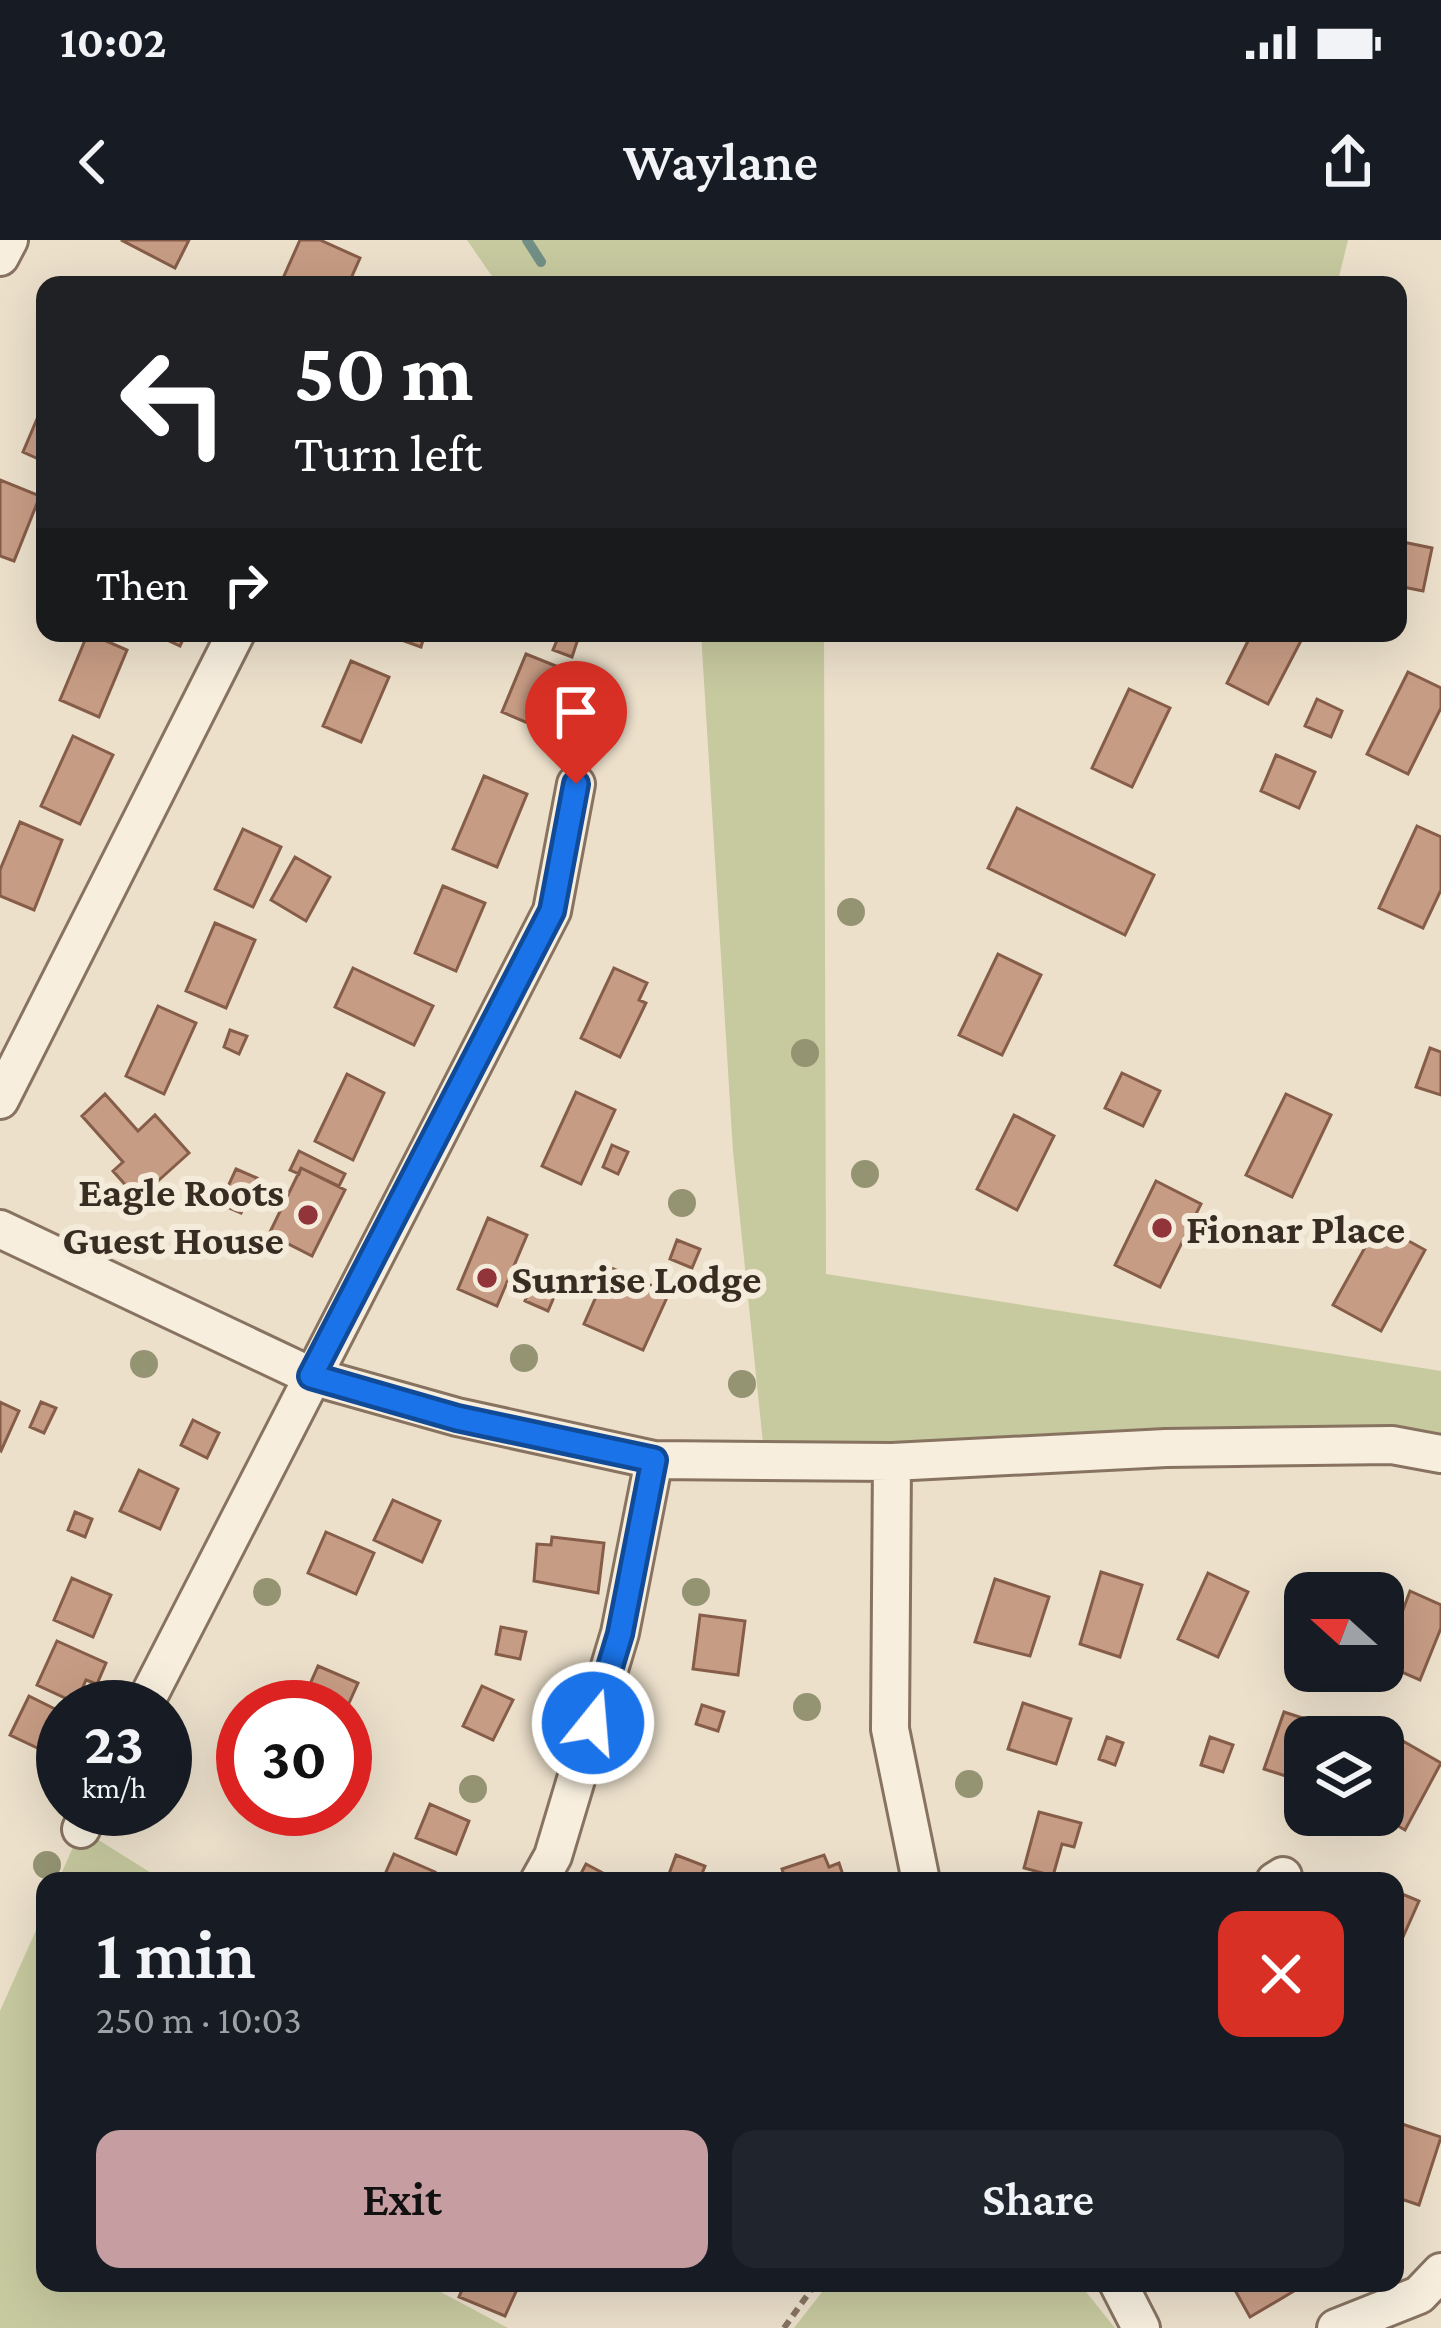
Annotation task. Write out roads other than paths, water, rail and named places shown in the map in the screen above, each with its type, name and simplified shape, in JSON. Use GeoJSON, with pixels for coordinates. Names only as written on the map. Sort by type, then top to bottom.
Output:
{"type":"FeatureCollection","features":[{"type":"Feature","properties":{"kind":"street"},"geometry":{"type":"LineString","coordinates":[[0,257],[9,240]]}},
{"type":"Feature","properties":{"kind":"street"},"geometry":{"type":"LineString","coordinates":[[0,1100],[231,642]]}},
{"type":"Feature","properties":{"kind":"street"},"geometry":{"type":"LineString","coordinates":[[157,1680],[552,911],[576,784]]}},
{"type":"Feature","properties":{"kind":"street"},"geometry":{"type":"LineString","coordinates":[[0,1229],[311,1376],[457,1418],[654,1460],[892,1462],[1166,1448],[1392,1445],[1441,1454]]}},
{"type":"Feature","properties":{"kind":"street"},"geometry":{"type":"LineString","coordinates":[[544,1872],[553,1856],[620,1634],[654,1460]]}},
{"type":"Feature","properties":{"kind":"street"},"geometry":{"type":"LineString","coordinates":[[892,1462],[890,1729],[919,1872]]}},
{"type":"Feature","properties":{"kind":"street"},"geometry":{"type":"LineString","coordinates":[[1336,2328],[1420,2295],[1441,2272]]}},
{"type":"Feature","properties":{"kind":"street"},"geometry":{"type":"LineString","coordinates":[[1123,2292],[1141,2328]]}},
{"type":"Feature","properties":{"kind":"waterway"},"geometry":{"type":"LineString","coordinates":[[527,240],[541,262]]}},
{"type":"Feature","properties":{"kind":"place","name":"Eagle Roots Guest House"},"geometry":{"type":"Point","coordinates":[308,1215]}},
{"type":"Feature","properties":{"kind":"place","name":"Fionar Place"},"geometry":{"type":"Point","coordinates":[1162,1228]}},
{"type":"Feature","properties":{"kind":"place","name":"Sunrise Lodge"},"geometry":{"type":"Point","coordinates":[487,1278]}}]}
